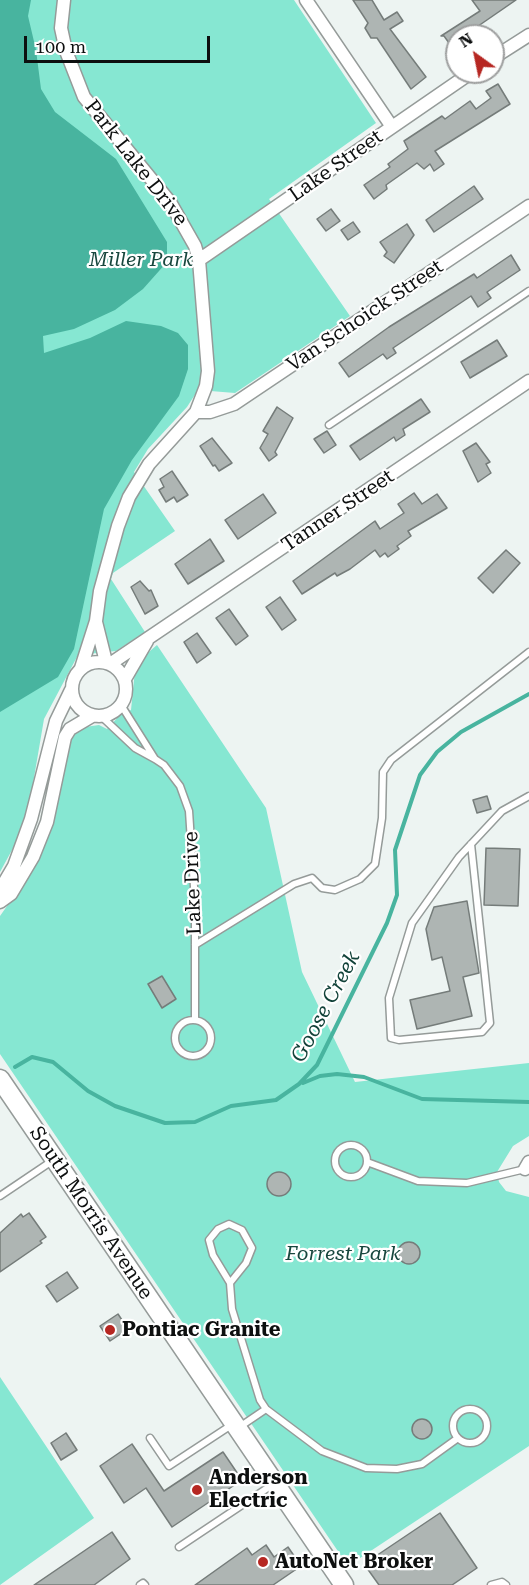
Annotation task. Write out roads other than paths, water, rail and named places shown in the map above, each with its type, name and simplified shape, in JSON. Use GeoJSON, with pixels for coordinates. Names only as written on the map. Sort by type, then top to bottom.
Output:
{"type":"FeatureCollection","features":[{"type":"Feature","properties":{"kind":"main road","name":"South Morris Avenue"},"geometry":{"type":"LineString","coordinates":[[0,1079],[344,1585]]}},
{"type":"Feature","properties":{"kind":"street","name":"Park Lake Drive"},"geometry":{"type":"LineString","coordinates":[[64,0],[61,28],[66,51],[84,97],[170,202],[189,232],[200,260],[207,371],[204,394],[196,412],[149,464],[129,497],[100,591],[96,621],[81,668]]}},
{"type":"Feature","properties":{"kind":"street"},"geometry":{"type":"LineString","coordinates":[[306,0],[392,127]]}},
{"type":"Feature","properties":{"kind":"street"},"geometry":{"type":"LineString","coordinates":[[505,50],[529,35]]}},
{"type":"Feature","properties":{"kind":"street","name":"Lake Street"},"geometry":{"type":"LineString","coordinates":[[200,260],[455,84]]}},
{"type":"Feature","properties":{"kind":"street","name":"Van Schoick Street"},"geometry":{"type":"LineString","coordinates":[[196,412],[210,412],[234,404],[529,206]]}},
{"type":"Feature","properties":{"kind":"street","name":"Tanner Street"},"geometry":{"type":"LineString","coordinates":[[108,663],[147,641],[529,381]]}},
{"type":"Feature","properties":{"kind":"street","name":"Park Lake Drive"},"geometry":{"type":"LineString","coordinates":[[96,621],[108,663]]}},
{"type":"Feature","properties":{"kind":"street","name":"Tanner Street"},"geometry":{"type":"LineString","coordinates":[[125,680],[147,641]]}},
{"type":"Feature","properties":{"kind":"street"},"geometry":{"type":"LineString","coordinates":[[0,890],[14,866],[31,819],[56,721],[71,690],[75,675],[81,668],[92,662],[108,663],[125,680],[127,688],[121,705],[112,713],[97,716],[70,729],[65,736],[46,822],[33,857],[11,894],[0,902]]}},
{"type":"Feature","properties":{"kind":"street"},"geometry":{"type":"LineString","coordinates":[[71,690],[78,706],[97,716]]}},
{"type":"Feature","properties":{"kind":"lane"},"geometry":{"type":"LineString","coordinates":[[329,425],[529,291]]}},
{"type":"Feature","properties":{"kind":"lane"},"geometry":{"type":"LineString","coordinates":[[195,945],[294,884],[312,878],[322,888],[335,890],[360,879],[375,864],[382,818],[382,772],[391,760],[529,651]]}},
{"type":"Feature","properties":{"kind":"lane","name":"Lake Drive"},"geometry":{"type":"LineString","coordinates":[[121,705],[155,759]]}},
{"type":"Feature","properties":{"kind":"lane","name":"Lake Drive"},"geometry":{"type":"LineString","coordinates":[[97,716],[135,748],[155,759],[171,772],[183,792],[189,811],[195,945],[195,1020]]}},
{"type":"Feature","properties":{"kind":"lane"},"geometry":{"type":"LineString","coordinates":[[471,844],[490,1023],[482,1032],[399,1040],[391,1038],[389,998],[412,923],[471,844],[502,811],[529,796]]}},
{"type":"Feature","properties":{"kind":"lane"},"geometry":{"type":"LineString","coordinates":[[195,1020],[205,1024],[211,1040],[207,1050],[191,1056],[180,1051],[175,1040],[183,1023],[195,1020]]}},
{"type":"Feature","properties":{"kind":"lane"},"geometry":{"type":"LineString","coordinates":[[367,1162],[363,1172],[354,1177],[340,1172],[336,1162],[338,1152],[351,1146],[361,1149],[367,1162],[417,1181],[467,1183],[527,1166]]}},
{"type":"Feature","properties":{"kind":"lane"},"geometry":{"type":"LineString","coordinates":[[0,1197],[55,1159]]}},
{"type":"Feature","properties":{"kind":"lane"},"geometry":{"type":"LineString","coordinates":[[230,1283],[246,1263],[252,1248],[242,1230],[229,1224],[218,1229],[209,1240],[213,1255],[230,1283],[232,1309],[260,1400],[266,1409],[322,1451],[366,1468],[397,1469],[422,1464],[458,1438]]}},
{"type":"Feature","properties":{"kind":"lane"},"geometry":{"type":"LineString","coordinates":[[150,1438],[169,1466],[266,1409]]}},
{"type":"Feature","properties":{"kind":"lane"},"geometry":{"type":"LineString","coordinates":[[473,1409],[482,1414],[487,1425],[484,1436],[468,1443],[458,1438],[453,1423],[458,1414],[473,1409]]}},
{"type":"Feature","properties":{"kind":"lane"},"geometry":{"type":"LineString","coordinates":[[179,1547],[275,1483]]}},
{"type":"Feature","properties":{"kind":"lane"},"geometry":{"type":"LineString","coordinates":[[491,1585],[502,1582],[506,1585]]}},
{"type":"Feature","properties":{"kind":"lane"},"geometry":{"type":"LineString","coordinates":[[140,1585],[143,1583],[145,1585]]}},
{"type":"Feature","properties":{"kind":"waterway","name":"Goose Creek"},"geometry":{"type":"LineString","coordinates":[[15,1067],[32,1057],[53,1062],[88,1091],[115,1106],[165,1123],[195,1122],[231,1106],[276,1100],[299,1084],[317,1065],[387,923],[397,895],[395,850],[420,775],[437,752],[461,732],[529,694]]}},
{"type":"Feature","properties":{"kind":"waterway"},"geometry":{"type":"LineString","coordinates":[[303,1083],[320,1076],[337,1074],[364,1077],[422,1099],[529,1102]]}},
{"type":"Feature","properties":{"kind":"place","name":"Pontiac Granite"},"geometry":{"type":"Point","coordinates":[110,1330]}},
{"type":"Feature","properties":{"kind":"place","name":"Anderson Electric"},"geometry":{"type":"Point","coordinates":[197,1490]}},
{"type":"Feature","properties":{"kind":"place","name":"AutoNet Broker"},"geometry":{"type":"Point","coordinates":[263,1562]}},
{"type":"Feature","properties":{"kind":"park label","name":"Miller Park"},"geometry":{"type":"Point","coordinates":[141,260]}},
{"type":"Feature","properties":{"kind":"park label","name":"Forrest Park"},"geometry":{"type":"Point","coordinates":[343,1254]}}]}
